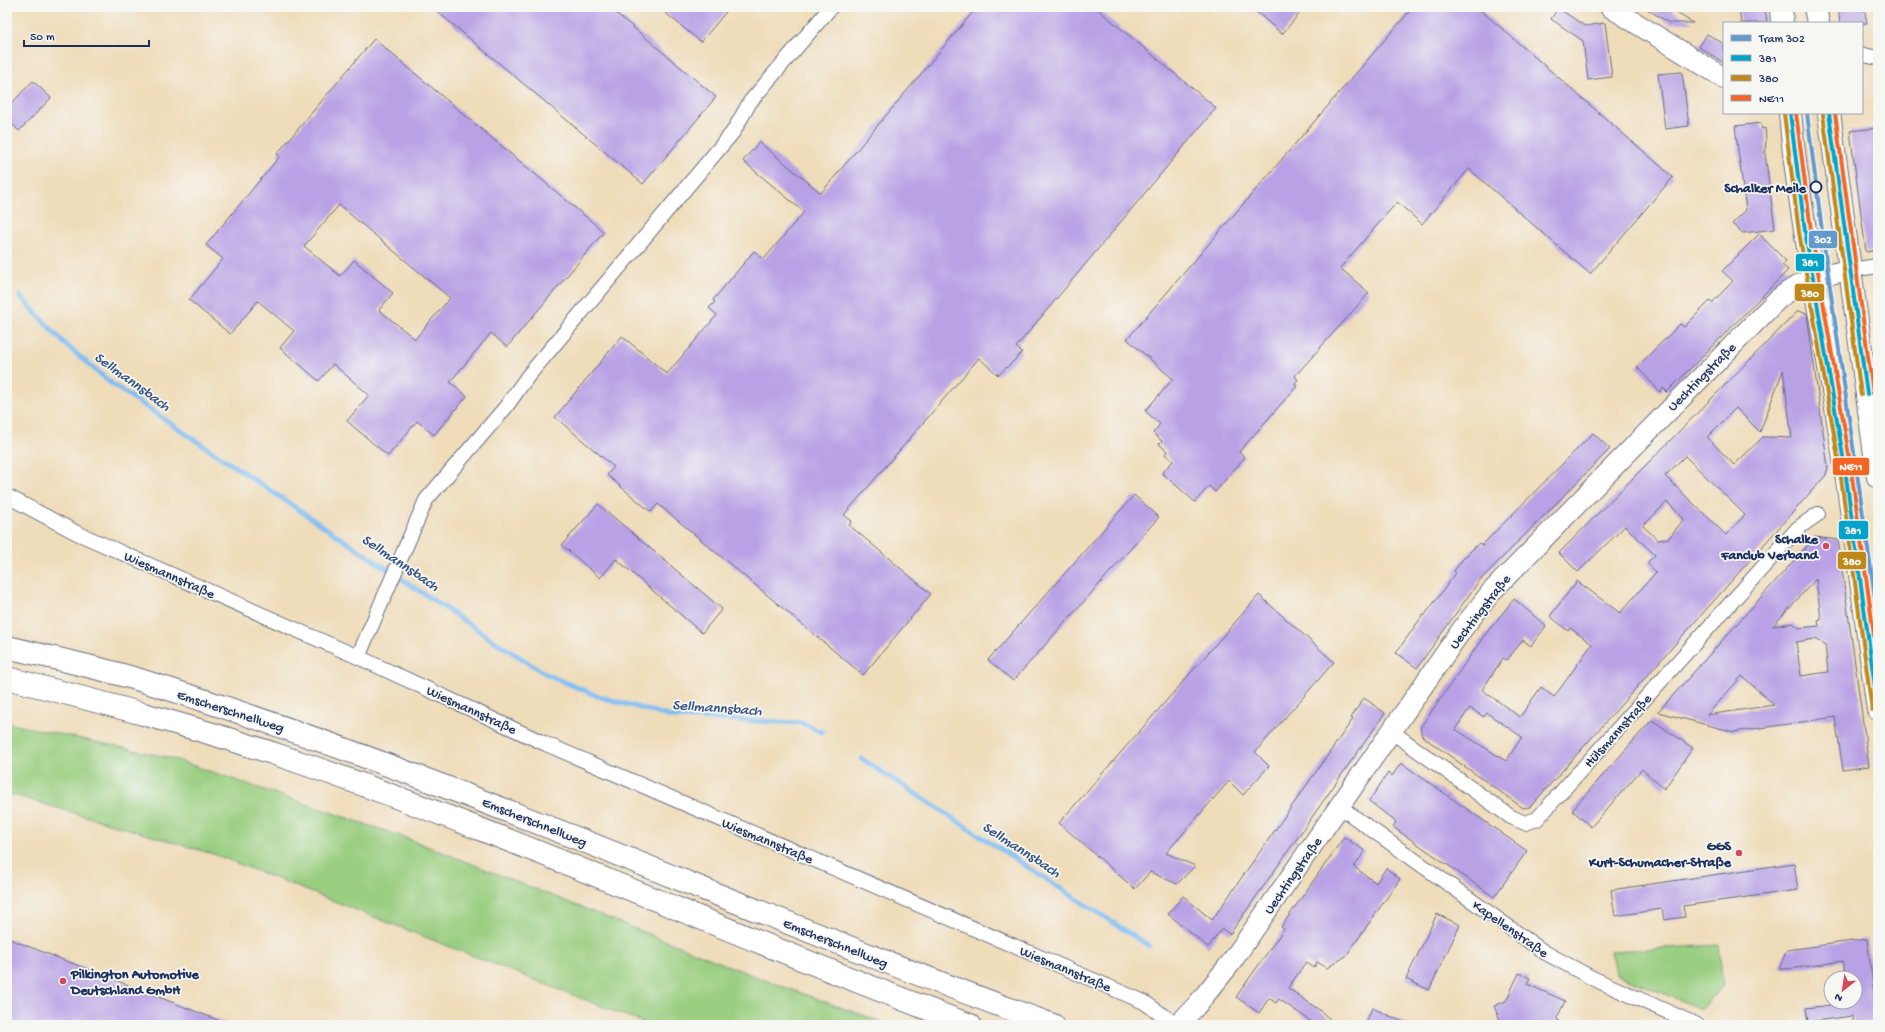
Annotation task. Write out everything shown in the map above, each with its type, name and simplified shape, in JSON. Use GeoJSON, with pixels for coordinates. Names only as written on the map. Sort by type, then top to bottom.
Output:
{"type":"FeatureCollection","features":[{"type":"Feature","properties":{"kind":"main road"},"geometry":{"type":"LineString","coordinates":[[1781,7],[1782,22]]}},
{"type":"Feature","properties":{"kind":"main road"},"geometry":{"type":"LineString","coordinates":[[1815,7],[1818,22]]}},
{"type":"Feature","properties":{"kind":"main road"},"geometry":{"type":"LineString","coordinates":[[1788,114],[1812,278],[1839,427],[1878,709]]}},
{"type":"Feature","properties":{"kind":"main road"},"geometry":{"type":"LineString","coordinates":[[1829,114],[1878,477]]}},
{"type":"Feature","properties":{"kind":"main road","name":"Emscherschnellweg"},"geometry":{"type":"LineString","coordinates":[[7,647],[140,680],[308,735],[444,785],[831,940],[1053,1025]]}},
{"type":"Feature","properties":{"kind":"main road","name":"Emscherschnellweg"},"geometry":{"type":"LineString","coordinates":[[7,678],[125,708],[283,757],[434,811],[970,1025]]}},
{"type":"Feature","properties":{"kind":"street"},"geometry":{"type":"LineString","coordinates":[[358,657],[402,559],[426,500],[505,408],[532,370],[728,138],[750,102],[831,7]]}},
{"type":"Feature","properties":{"kind":"street"},"geometry":{"type":"LineString","coordinates":[[1610,7],[1723,77]]}},
{"type":"Feature","properties":{"kind":"street"},"geometry":{"type":"LineString","coordinates":[[1864,54],[1878,58]]}},
{"type":"Feature","properties":{"kind":"street"},"geometry":{"type":"LineString","coordinates":[[1850,270],[1878,266]]}},
{"type":"Feature","properties":{"kind":"street","name":"Uechtingstraße"},"geometry":{"type":"LineString","coordinates":[[1178,1025],[1196,1006],[1230,964],[1463,628],[1492,591],[1777,300],[1790,289],[1812,278],[1850,270]]}},
{"type":"Feature","properties":{"kind":"street","name":"Wiesmannstraße"},"geometry":{"type":"LineString","coordinates":[[7,496],[77,533],[358,657],[546,744],[1144,1002],[1178,1025]]}},
{"type":"Feature","properties":{"kind":"street","name":"Hülsmannstraße"},"geometry":{"type":"LineString","coordinates":[[1392,732],[1512,817],[1525,823],[1537,819],[1798,528],[1818,514]]}},
{"type":"Feature","properties":{"kind":"street","name":"Kapellenstraße"},"geometry":{"type":"LineString","coordinates":[[1340,807],[1544,952],[1592,978],[1697,1025]]}},
{"type":"Feature","properties":{"kind":"green space"},"geometry":{"type":"Polygon","coordinates":[[[7,723],[171,758],[409,839],[762,979],[890,1025],[649,1025],[216,855],[7,793],[7,723]]]}},
{"type":"Feature","properties":{"kind":"green space"},"geometry":{"type":"Polygon","coordinates":[[[1719,945],[1723,986],[1701,1009],[1616,974],[1611,951],[1719,945]]]}},
{"type":"Feature","properties":{"kind":"building"},"geometry":{"type":"Polygon","coordinates":[[[432,7],[609,7],[716,97],[643,184],[432,7]]]}},
{"type":"Feature","properties":{"kind":"building"},"geometry":{"type":"Polygon","coordinates":[[[658,7],[730,7],[701,42],[658,7]]]}},
{"type":"Feature","properties":{"kind":"building"},"geometry":{"type":"Polygon","coordinates":[[[977,7],[1095,7],[1216,108],[1016,347],[1022,352],[1014,361],[998,375],[979,358],[844,515],[852,521],[849,525],[931,594],[863,675],[658,504],[651,512],[607,475],[614,467],[555,417],[622,336],[667,374],[717,315],[709,308],[715,302],[713,300],[754,251],[764,259],[804,212],[743,161],[759,142],[821,193],[977,7]]]}},
{"type":"Feature","properties":{"kind":"building"},"geometry":{"type":"Polygon","coordinates":[[[1251,7],[1305,7],[1282,34],[1251,7]]]}},
{"type":"Feature","properties":{"kind":"building"},"geometry":{"type":"Polygon","coordinates":[[[1413,7],[1477,7],[1673,177],[1590,274],[1469,169],[1422,224],[1397,202],[1340,268],[1369,293],[1295,376],[1298,380],[1294,384],[1297,386],[1239,452],[1245,457],[1215,492],[1209,486],[1195,502],[1162,473],[1173,461],[1165,454],[1167,451],[1159,444],[1162,441],[1153,433],[1160,424],[1145,411],[1173,379],[1127,339],[1413,7]]]}},
{"type":"Feature","properties":{"kind":"building"},"geometry":{"type":"Polygon","coordinates":[[[1644,7],[1667,7],[1693,23],[1669,23],[1644,7]]]}},
{"type":"Feature","properties":{"kind":"building"},"geometry":{"type":"Polygon","coordinates":[[[1739,7],[1765,7],[1767,22],[1741,22],[1739,7]]]}},
{"type":"Feature","properties":{"kind":"building"},"geometry":{"type":"Polygon","coordinates":[[[1838,7],[1864,7],[1867,23],[1840,22],[1838,7]]]}},
{"type":"Feature","properties":{"kind":"building"},"geometry":{"type":"Polygon","coordinates":[[[1558,8],[1585,26],[1605,23],[1612,77],[1588,80],[1583,41],[1551,19],[1558,8]]]}},
{"type":"Feature","properties":{"kind":"building"},"geometry":{"type":"Polygon","coordinates":[[[1707,34],[1723,43],[1723,62],[1699,47],[1707,34]]]}},
{"type":"Feature","properties":{"kind":"building"},"geometry":{"type":"Polygon","coordinates":[[[374,39],[604,232],[507,347],[491,333],[450,382],[467,396],[434,435],[417,421],[388,456],[347,421],[369,395],[333,364],[319,381],[280,348],[294,331],[258,301],[230,334],[189,300],[223,259],[206,245],[280,156],[277,154],[374,39]],[[339,205],[304,246],[340,276],[354,260],[393,293],[379,310],[415,339],[450,298],[339,205]]]}},
{"type":"Feature","properties":{"kind":"building"},"geometry":{"type":"Polygon","coordinates":[[[1682,72],[1689,126],[1665,129],[1658,74],[1682,72]]]}},
{"type":"Feature","properties":{"kind":"building"},"geometry":{"type":"Polygon","coordinates":[[[33,81],[51,98],[19,131],[7,119],[7,108],[33,81]]]}},
{"type":"Feature","properties":{"kind":"building"},"geometry":{"type":"Polygon","coordinates":[[[1761,123],[1762,129],[1765,128],[1765,153],[1775,229],[1743,233],[1732,224],[1746,210],[1735,126],[1761,123]]]}},
{"type":"Feature","properties":{"kind":"building"},"geometry":{"type":"Polygon","coordinates":[[[1876,128],[1878,143],[1878,250],[1866,252],[1850,131],[1876,128]]]}},
{"type":"Feature","properties":{"kind":"building"},"geometry":{"type":"Polygon","coordinates":[[[1759,234],[1786,261],[1782,265],[1788,270],[1667,392],[1663,388],[1660,392],[1637,367],[1680,324],[1684,327],[1710,301],[1712,303],[1733,281],[1722,271],[1759,234]]]}},
{"type":"Feature","properties":{"kind":"building"},"geometry":{"type":"Polygon","coordinates":[[[1798,311],[1807,314],[1828,468],[1826,475],[1530,807],[1523,808],[1422,736],[1420,728],[1484,636],[1514,599],[1546,626],[1531,646],[1523,640],[1507,660],[1503,658],[1482,690],[1520,717],[1541,687],[1554,697],[1592,644],[1570,628],[1568,631],[1550,616],[1577,581],[1620,613],[1656,572],[1647,563],[1655,555],[1625,526],[1578,572],[1559,553],[1798,311]],[[1783,370],[1760,432],[1736,408],[1707,437],[1734,465],[1763,437],[1792,438],[1783,370]],[[1685,456],[1665,476],[1726,535],[1745,515],[1685,456]],[[1667,502],[1643,526],[1658,540],[1669,538],[1684,519],[1667,502]],[[1470,708],[1455,729],[1506,761],[1522,737],[1487,713],[1484,717],[1470,708]]]}},
{"type":"Feature","properties":{"kind":"building"},"geometry":{"type":"Polygon","coordinates":[[[1593,433],[1610,449],[1479,581],[1417,668],[1396,653],[1456,573],[1454,571],[1462,560],[1479,543],[1482,545],[1593,433]]]}},
{"type":"Feature","properties":{"kind":"building"},"geometry":{"type":"Polygon","coordinates":[[[1134,495],[1159,517],[1013,681],[988,660],[1134,495]]]}},
{"type":"Feature","properties":{"kind":"building"},"geometry":{"type":"Polygon","coordinates":[[[598,504],[722,609],[702,633],[616,559],[600,578],[562,545],[598,504]]]}},
{"type":"Feature","properties":{"kind":"building"},"geometry":{"type":"Polygon","coordinates":[[[1815,537],[1838,540],[1869,766],[1843,770],[1835,717],[1734,732],[1658,712],[1815,537]],[[1816,579],[1773,626],[1793,623],[1799,628],[1819,626],[1818,620],[1821,619],[1816,579]],[[1815,639],[1796,642],[1801,676],[1828,672],[1825,644],[1815,639]],[[1742,676],[1707,715],[1774,705],[1742,676]]]}},
{"type":"Feature","properties":{"kind":"building"},"geometry":{"type":"Polygon","coordinates":[[[1259,595],[1334,662],[1255,752],[1269,766],[1243,795],[1229,781],[1166,853],[1195,866],[1177,884],[1150,872],[1135,889],[1059,823],[1259,595]]]}},
{"type":"Feature","properties":{"kind":"building"},"geometry":{"type":"Polygon","coordinates":[[[1364,698],[1385,713],[1230,934],[1222,929],[1208,947],[1168,914],[1183,896],[1212,920],[1353,719],[1351,718],[1364,698]]]}},
{"type":"Feature","properties":{"kind":"building"},"geometry":{"type":"Polygon","coordinates":[[[1652,720],[1693,748],[1664,789],[1642,769],[1591,827],[1572,810],[1652,720]]]}},
{"type":"Feature","properties":{"kind":"building"},"geometry":{"type":"Polygon","coordinates":[[[1401,763],[1527,851],[1494,897],[1393,827],[1396,822],[1369,801],[1388,773],[1392,776],[1401,763]]]}},
{"type":"Feature","properties":{"kind":"building"},"geometry":{"type":"Polygon","coordinates":[[[1344,837],[1365,851],[1354,867],[1376,883],[1386,868],[1400,879],[1346,956],[1327,968],[1317,962],[1314,968],[1306,962],[1288,988],[1322,1012],[1336,1025],[1316,1025],[1279,999],[1276,1003],[1269,998],[1259,1013],[1236,997],[1284,929],[1281,927],[1344,837]]]}},
{"type":"Feature","properties":{"kind":"building"},"geometry":{"type":"Polygon","coordinates":[[[1794,863],[1798,890],[1683,906],[1685,917],[1664,920],[1662,909],[1615,916],[1611,890],[1794,863]]]}},
{"type":"Feature","properties":{"kind":"building"},"geometry":{"type":"Polygon","coordinates":[[[1437,914],[1460,925],[1429,990],[1406,979],[1437,914]]]}},
{"type":"Feature","properties":{"kind":"building","name":"Pilkington Automotive Deutschland GmbH"},"geometry":{"type":"Polygon","coordinates":[[[7,938],[228,1024],[228,1025],[7,1025],[7,938]]]}},
{"type":"Feature","properties":{"kind":"building"},"geometry":{"type":"Polygon","coordinates":[[[1867,939],[1878,1025],[1854,1025],[1852,1016],[1808,1022],[1806,1008],[1823,1006],[1823,1010],[1863,1010],[1863,970],[1845,970],[1843,961],[1790,969],[1779,968],[1787,950],[1867,939]]]}},
{"type":"Feature","properties":{"kind":"building"},"geometry":{"type":"Polygon","coordinates":[[[1519,973],[1530,978],[1527,984],[1565,1001],[1557,1018],[1560,1025],[1502,1025],[1494,1006],[1506,1001],[1519,973]]]}},
{"type":"Feature","properties":{"kind":"building"},"geometry":{"type":"Polygon","coordinates":[[[1372,1008],[1410,1025],[1365,1025],[1372,1008]]]}},
{"type":"Feature","properties":{"kind":"waterway","name":"Sellmannsbach"},"geometry":{"type":"LineString","coordinates":[[20,296],[65,344],[112,384],[488,637],[546,674],[597,696],[672,717],[802,723],[822,732]]}},
{"type":"Feature","properties":{"kind":"waterway","name":"Sellmannsbach"},"geometry":{"type":"LineString","coordinates":[[862,759],[1149,946]]}},
{"type":"Feature","properties":{"kind":"tram line","name":"302"},"geometry":{"type":"LineString","coordinates":[[1807,114],[1823,239],[1878,618]]}},
{"type":"Feature","properties":{"kind":"transit line","name":"380"},"geometry":{"type":"LineString","coordinates":[[1784,114],[1799,232],[1839,463],[1872,710]]}},
{"type":"Feature","properties":{"kind":"transit line","name":"381"},"geometry":{"type":"LineString","coordinates":[[1790,114],[1805,231],[1844,462],[1878,709]]}},
{"type":"Feature","properties":{"kind":"transit line","name":"NE11"},"geometry":{"type":"LineString","coordinates":[[1796,114],[1811,230],[1850,461],[1878,664]]}},
{"type":"Feature","properties":{"kind":"transit line","name":"380"},"geometry":{"type":"LineString","coordinates":[[1823,114],[1861,395]]}},
{"type":"Feature","properties":{"kind":"transit line","name":"381"},"geometry":{"type":"LineString","coordinates":[[1829,114],[1867,394]]}},
{"type":"Feature","properties":{"kind":"transit line","name":"NE11"},"geometry":{"type":"LineString","coordinates":[[1835,114],[1873,393]]}},
{"type":"Feature","properties":{"kind":"place","name":"Schalker Meile"},"geometry":{"type":"Point","coordinates":[1816,187]}},
{"type":"Feature","properties":{"kind":"place","name":"Schalke Fanclub Verband"},"geometry":{"type":"Point","coordinates":[1826,546]}},
{"type":"Feature","properties":{"kind":"place","name":"GGS Kurt-Schumacher-Straße"},"geometry":{"type":"Point","coordinates":[1739,853]}},
{"type":"Feature","properties":{"kind":"place","name":"Pilkington Automotive Deutschland GmbH"},"geometry":{"type":"Point","coordinates":[63,981]}}]}
